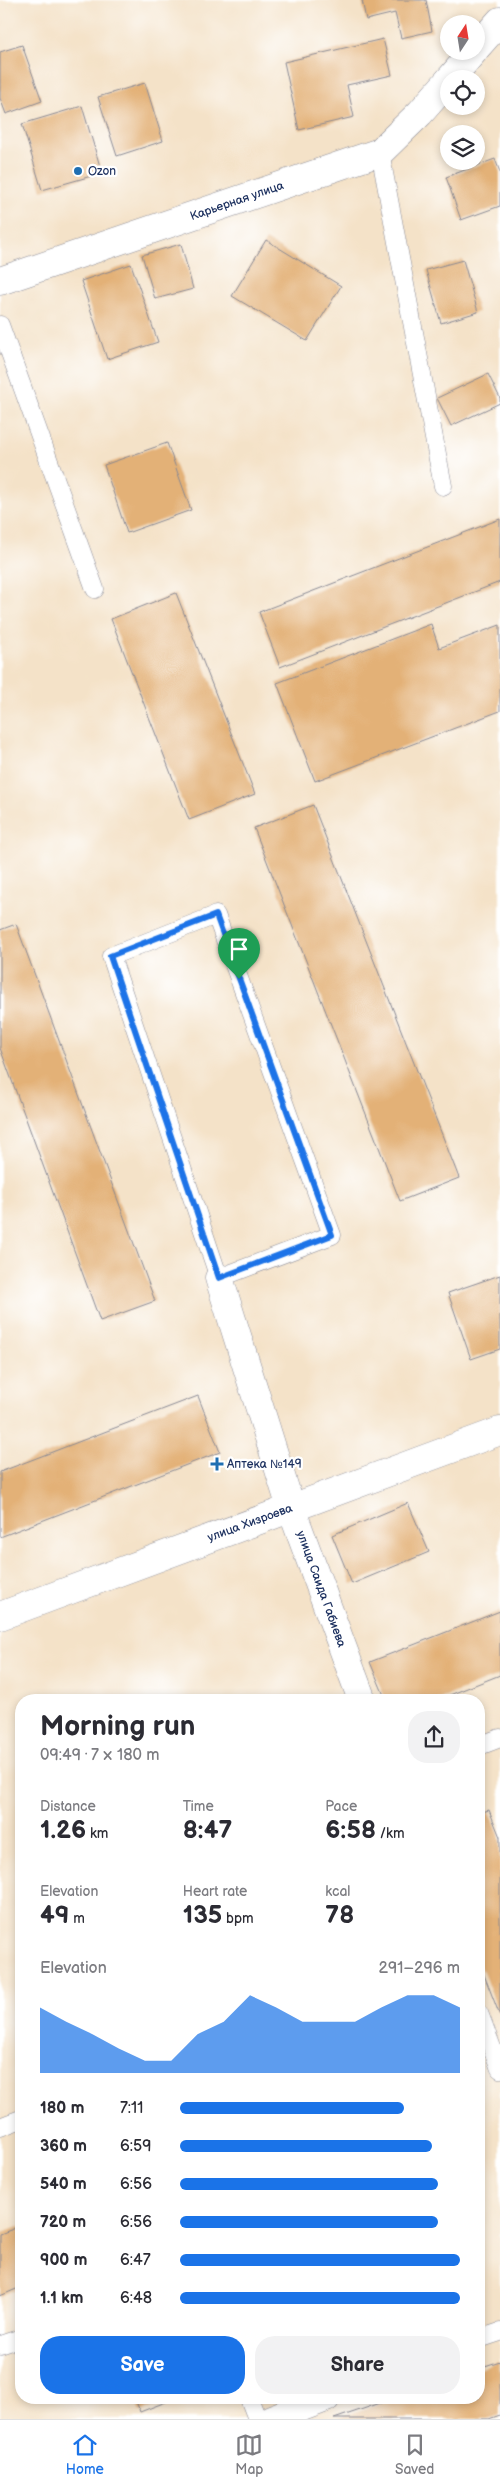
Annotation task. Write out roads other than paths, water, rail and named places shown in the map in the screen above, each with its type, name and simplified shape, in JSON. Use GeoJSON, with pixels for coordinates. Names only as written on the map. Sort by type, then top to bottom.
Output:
{"type":"FeatureCollection","features":[{"type":"Feature","properties":{"kind":"street"},"geometry":{"type":"LineString","coordinates":[[485,38],[500,21]]}},
{"type":"Feature","properties":{"kind":"street","name":"Карьерная улица"},"geometry":{"type":"LineString","coordinates":[[457,70],[466,60]]}},
{"type":"Feature","properties":{"kind":"street","name":"Карьерная улица"},"geometry":{"type":"LineString","coordinates":[[0,281],[380,152],[420,113],[440,90]]}},
{"type":"Feature","properties":{"kind":"street","name":"улица Саида Габиева"},"geometry":{"type":"LineString","coordinates":[[219,1278],[291,1508],[360,1694]]}},
{"type":"Feature","properties":{"kind":"street","name":"улица Хизроева"},"geometry":{"type":"LineString","coordinates":[[0,1616],[500,1431]]}},
{"type":"Feature","properties":{"kind":"street"},"geometry":{"type":"LineString","coordinates":[[271,2419],[310,2404]]}},
{"type":"Feature","properties":{"kind":"lane"},"geometry":{"type":"LineString","coordinates":[[380,152],[443,486]]}},
{"type":"Feature","properties":{"kind":"lane"},"geometry":{"type":"LineString","coordinates":[[0,324],[95,589]]}},
{"type":"Feature","properties":{"kind":"lane"},"geometry":{"type":"LineString","coordinates":[[216,915],[332,1235],[219,1278],[110,956],[216,915]]}},
{"type":"Feature","properties":{"kind":"lane"},"geometry":{"type":"LineString","coordinates":[[485,1744],[500,1738]]}},
{"type":"Feature","properties":{"kind":"lane"},"geometry":{"type":"LineString","coordinates":[[485,2029],[500,2069]]}},
{"type":"Feature","properties":{"kind":"lane"},"geometry":{"type":"LineString","coordinates":[[0,2127],[15,2121]]}},
{"type":"Feature","properties":{"kind":"lane"},"geometry":{"type":"LineString","coordinates":[[485,2337],[500,2332]]}},
{"type":"Feature","properties":{"kind":"lane"},"geometry":{"type":"LineString","coordinates":[[0,2345],[15,2340]]}},
{"type":"Feature","properties":{"kind":"lane"},"geometry":{"type":"LineString","coordinates":[[251,2404],[257,2419]]}},
{"type":"Feature","properties":{"kind":"place","name":"Ozon"},"geometry":{"type":"Point","coordinates":[78,171]}},
{"type":"Feature","properties":{"kind":"place","name":"Аптека №149"},"geometry":{"type":"Point","coordinates":[217,1464]}}]}
